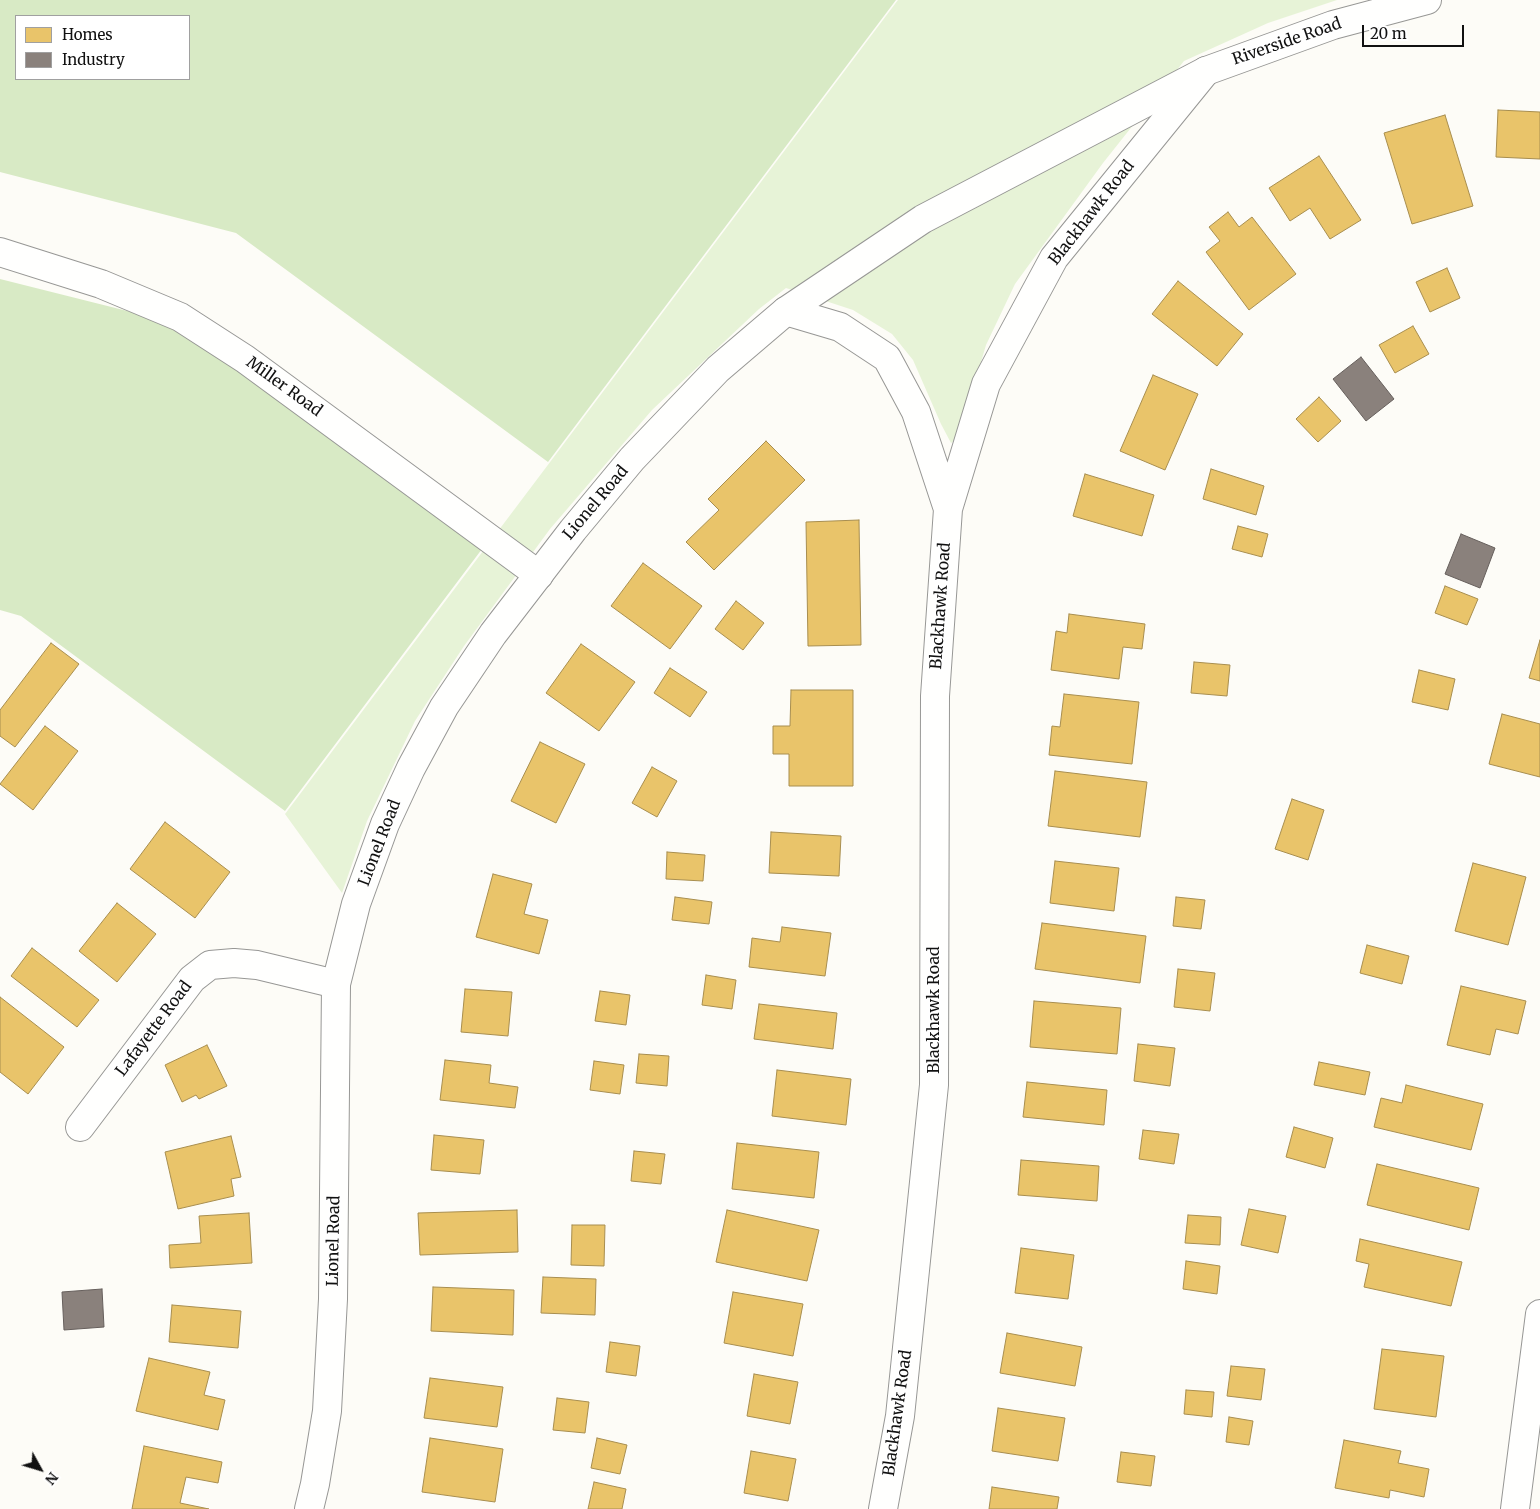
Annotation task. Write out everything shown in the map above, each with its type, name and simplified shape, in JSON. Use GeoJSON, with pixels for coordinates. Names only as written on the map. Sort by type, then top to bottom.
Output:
{"type":"FeatureCollection","features":[{"type":"Feature","properties":{"kind":"street","name":"Riverside Road"},"geometry":{"type":"LineString","coordinates":[[786,312],[923,219],[1206,72],[1333,25],[1427,0]]}},
{"type":"Feature","properties":{"kind":"street","name":"Blackhawk Road"},"geometry":{"type":"LineString","coordinates":[[883,1509],[900,1416],[934,1085],[935,696],[948,509],[986,384],[1054,258],[1206,72]]}},
{"type":"Feature","properties":{"kind":"street","name":"Miller Road"},"geometry":{"type":"LineString","coordinates":[[0,252],[101,284],[180,316],[261,370],[539,574]]}},
{"type":"Feature","properties":{"kind":"street","name":"Blackhawk Road"},"geometry":{"type":"LineString","coordinates":[[786,312],[840,326],[887,358],[916,412],[948,509]]}},
{"type":"Feature","properties":{"kind":"street","name":"Lionel Road"},"geometry":{"type":"LineString","coordinates":[[309,1509],[316,1484],[327,1410],[333,1299],[336,984],[356,904],[385,824],[411,768],[444,707],[493,634],[573,530],[632,460],[718,369],[786,312]]}},
{"type":"Feature","properties":{"kind":"street","name":"Lafayette Road"},"geometry":{"type":"LineString","coordinates":[[80,1127],[192,979],[210,966],[234,963],[257,965],[336,984]]}},
{"type":"Feature","properties":{"kind":"street"},"geometry":{"type":"LineString","coordinates":[[1515,1509],[1533,1427],[1540,1314]]}},
{"type":"Feature","properties":{"kind":"green space"},"geometry":{"type":"Polygon","coordinates":[[[0,0],[896,0],[548,462],[236,233],[0,172],[0,0]]]}},
{"type":"Feature","properties":{"kind":"green space"},"geometry":{"type":"Polygon","coordinates":[[[898,0],[1337,0],[1268,23],[1184,61],[1103,163],[1015,284],[986,345],[959,437],[951,443],[913,360],[892,334],[853,310],[786,288],[759,309],[652,410],[550,529],[464,646],[415,721],[367,821],[342,893],[285,814],[898,0]]]}},
{"type":"Feature","properties":{"kind":"green space"},"geometry":{"type":"Polygon","coordinates":[[[0,279],[191,327],[485,545],[285,811],[21,616],[0,610],[0,279]]]}},
{"type":"Feature","properties":{"kind":"building: Homes"},"geometry":{"type":"Polygon","coordinates":[[[1498,110],[1540,112],[1540,159],[1496,157],[1498,110]]]}},
{"type":"Feature","properties":{"kind":"building: Homes"},"geometry":{"type":"Polygon","coordinates":[[[1445,115],[1473,206],[1412,224],[1384,133],[1445,115]]]}},
{"type":"Feature","properties":{"kind":"building: Homes"},"geometry":{"type":"Polygon","coordinates":[[[1319,156],[1361,220],[1330,239],[1310,208],[1290,221],[1269,188],[1319,156]]]}},
{"type":"Feature","properties":{"kind":"building: Homes"},"geometry":{"type":"Polygon","coordinates":[[[1228,212],[1239,227],[1252,217],[1296,274],[1249,310],[1206,252],[1220,241],[1209,227],[1228,212]]]}},
{"type":"Feature","properties":{"kind":"building: Homes"},"geometry":{"type":"Polygon","coordinates":[[[1447,268],[1460,298],[1430,312],[1416,282],[1447,268]]]}},
{"type":"Feature","properties":{"kind":"building: Homes"},"geometry":{"type":"Polygon","coordinates":[[[1178,281],[1243,334],[1217,366],[1152,314],[1178,281]]]}},
{"type":"Feature","properties":{"kind":"building: Homes"},"geometry":{"type":"Polygon","coordinates":[[[1413,326],[1429,354],[1395,373],[1379,345],[1413,326]]]}},
{"type":"Feature","properties":{"kind":"building: Homes"},"geometry":{"type":"Polygon","coordinates":[[[1153,375],[1198,394],[1165,470],[1120,451],[1153,375]]]}},
{"type":"Feature","properties":{"kind":"building: Homes"},"geometry":{"type":"Polygon","coordinates":[[[1319,397],[1341,421],[1318,442],[1296,419],[1319,397]]]}},
{"type":"Feature","properties":{"kind":"building: Homes"},"geometry":{"type":"Polygon","coordinates":[[[766,441],[805,480],[714,570],[686,542],[719,510],[708,499],[766,441]]]}},
{"type":"Feature","properties":{"kind":"building: Homes"},"geometry":{"type":"Polygon","coordinates":[[[1211,469],[1264,486],[1256,515],[1203,499],[1211,469]]]}},
{"type":"Feature","properties":{"kind":"building: Homes"},"geometry":{"type":"Polygon","coordinates":[[[1085,474],[1154,495],[1142,536],[1073,516],[1085,474]]]}},
{"type":"Feature","properties":{"kind":"building: Homes"},"geometry":{"type":"Polygon","coordinates":[[[859,520],[861,645],[808,646],[806,522],[859,520]]]}},
{"type":"Feature","properties":{"kind":"building: Homes"},"geometry":{"type":"Polygon","coordinates":[[[1238,526],[1268,534],[1262,557],[1232,549],[1238,526]]]}},
{"type":"Feature","properties":{"kind":"building: Homes"},"geometry":{"type":"Polygon","coordinates":[[[643,563],[702,606],[670,649],[611,606],[643,563]]]}},
{"type":"Feature","properties":{"kind":"building: Homes"},"geometry":{"type":"Polygon","coordinates":[[[1445,586],[1478,599],[1467,625],[1435,613],[1445,586]]]}},
{"type":"Feature","properties":{"kind":"building: Homes"},"geometry":{"type":"Polygon","coordinates":[[[736,601],[764,623],[743,650],[715,629],[736,601]]]}},
{"type":"Feature","properties":{"kind":"building: Homes"},"geometry":{"type":"Polygon","coordinates":[[[1069,614],[1145,624],[1142,649],[1123,647],[1119,679],[1051,670],[1056,631],[1067,633],[1069,614]]]}},
{"type":"Feature","properties":{"kind":"building: Homes"},"geometry":{"type":"Polygon","coordinates":[[[1540,640],[1540,681],[1529,678],[1540,640]]]}},
{"type":"Feature","properties":{"kind":"building: Homes"},"geometry":{"type":"Polygon","coordinates":[[[51,643],[79,664],[15,747],[0,736],[0,710],[51,643]]]}},
{"type":"Feature","properties":{"kind":"building: Homes"},"geometry":{"type":"Polygon","coordinates":[[[581,644],[635,682],[599,731],[546,693],[581,644]]]}},
{"type":"Feature","properties":{"kind":"building: Homes"},"geometry":{"type":"Polygon","coordinates":[[[1194,662],[1230,665],[1227,696],[1191,693],[1194,662]]]}},
{"type":"Feature","properties":{"kind":"building: Homes"},"geometry":{"type":"Polygon","coordinates":[[[670,668],[707,692],[690,717],[654,693],[670,668]]]}},
{"type":"Feature","properties":{"kind":"building: Homes"},"geometry":{"type":"Polygon","coordinates":[[[1419,670],[1455,679],[1448,710],[1412,702],[1419,670]]]}},
{"type":"Feature","properties":{"kind":"building: Homes"},"geometry":{"type":"Polygon","coordinates":[[[791,690],[853,690],[853,786],[789,786],[789,754],[773,754],[773,726],[790,726],[791,690]]]}},
{"type":"Feature","properties":{"kind":"building: Homes"},"geometry":{"type":"Polygon","coordinates":[[[1064,694],[1139,702],[1132,764],[1049,755],[1052,726],[1060,727],[1064,694]]]}},
{"type":"Feature","properties":{"kind":"building: Homes"},"geometry":{"type":"Polygon","coordinates":[[[1502,714],[1540,724],[1540,777],[1489,764],[1502,714]]]}},
{"type":"Feature","properties":{"kind":"building: Homes"},"geometry":{"type":"Polygon","coordinates":[[[45,726],[78,751],[33,810],[0,784],[45,726]]]}},
{"type":"Feature","properties":{"kind":"building: Homes"},"geometry":{"type":"Polygon","coordinates":[[[540,742],[585,764],[556,823],[511,801],[540,742]]]}},
{"type":"Feature","properties":{"kind":"building: Homes"},"geometry":{"type":"Polygon","coordinates":[[[652,767],[677,781],[657,817],[632,803],[652,767]]]}},
{"type":"Feature","properties":{"kind":"building: Homes"},"geometry":{"type":"Polygon","coordinates":[[[1055,771],[1147,782],[1140,837],[1048,826],[1055,771]]]}},
{"type":"Feature","properties":{"kind":"building: Homes"},"geometry":{"type":"Polygon","coordinates":[[[1292,799],[1324,810],[1308,860],[1275,849],[1292,799]]]}},
{"type":"Feature","properties":{"kind":"building: Homes"},"geometry":{"type":"Polygon","coordinates":[[[165,822],[230,872],[195,918],[130,869],[165,822]]]}},
{"type":"Feature","properties":{"kind":"building: Homes"},"geometry":{"type":"Polygon","coordinates":[[[771,832],[841,836],[839,876],[769,873],[771,832]]]}},
{"type":"Feature","properties":{"kind":"building: Homes"},"geometry":{"type":"Polygon","coordinates":[[[667,852],[705,855],[703,881],[666,879],[667,852]]]}},
{"type":"Feature","properties":{"kind":"building: Homes"},"geometry":{"type":"Polygon","coordinates":[[[1055,861],[1119,868],[1114,911],[1050,903],[1055,861]]]}},
{"type":"Feature","properties":{"kind":"building: Homes"},"geometry":{"type":"Polygon","coordinates":[[[1473,863],[1526,877],[1508,945],[1455,931],[1473,863]]]}},
{"type":"Feature","properties":{"kind":"building: Homes"},"geometry":{"type":"Polygon","coordinates":[[[493,874],[532,884],[524,914],[548,920],[539,954],[476,937],[493,874]]]}},
{"type":"Feature","properties":{"kind":"building: Homes"},"geometry":{"type":"Polygon","coordinates":[[[675,897],[712,902],[709,924],[672,920],[675,897]]]}},
{"type":"Feature","properties":{"kind":"building: Homes"},"geometry":{"type":"Polygon","coordinates":[[[1176,897],[1205,900],[1201,929],[1173,926],[1176,897]]]}},
{"type":"Feature","properties":{"kind":"building: Homes"},"geometry":{"type":"Polygon","coordinates":[[[117,903],[156,934],[117,982],[79,951],[117,903]]]}},
{"type":"Feature","properties":{"kind":"building: Homes"},"geometry":{"type":"Polygon","coordinates":[[[1042,923],[1146,936],[1140,983],[1035,969],[1042,923]]]}},
{"type":"Feature","properties":{"kind":"building: Homes"},"geometry":{"type":"Polygon","coordinates":[[[782,927],[831,933],[825,976],[749,967],[752,938],[780,942],[782,927]]]}},
{"type":"Feature","properties":{"kind":"building: Homes"},"geometry":{"type":"Polygon","coordinates":[[[1367,945],[1409,956],[1402,984],[1360,973],[1367,945]]]}},
{"type":"Feature","properties":{"kind":"building: Homes"},"geometry":{"type":"Polygon","coordinates":[[[32,948],[99,1000],[77,1027],[11,976],[32,948]]]}},
{"type":"Feature","properties":{"kind":"building: Homes"},"geometry":{"type":"Polygon","coordinates":[[[1178,969],[1215,973],[1210,1011],[1174,1007],[1178,969]]]}},
{"type":"Feature","properties":{"kind":"building: Homes"},"geometry":{"type":"Polygon","coordinates":[[[706,975],[736,980],[732,1009],[702,1005],[706,975]]]}},
{"type":"Feature","properties":{"kind":"building: Homes"},"geometry":{"type":"Polygon","coordinates":[[[1461,986],[1526,1001],[1518,1034],[1496,1029],[1490,1055],[1447,1045],[1461,986]]]}},
{"type":"Feature","properties":{"kind":"building: Homes"},"geometry":{"type":"Polygon","coordinates":[[[465,989],[512,992],[508,1036],[461,1032],[465,989]]]}},
{"type":"Feature","properties":{"kind":"building: Homes"},"geometry":{"type":"Polygon","coordinates":[[[600,991],[630,995],[626,1025],[595,1021],[600,991]]]}},
{"type":"Feature","properties":{"kind":"building: Homes"},"geometry":{"type":"Polygon","coordinates":[[[0,997],[64,1047],[28,1094],[0,1072],[0,997]]]}},
{"type":"Feature","properties":{"kind":"building: Homes"},"geometry":{"type":"Polygon","coordinates":[[[1034,1001],[1121,1008],[1117,1054],[1030,1047],[1034,1001]]]}},
{"type":"Feature","properties":{"kind":"building: Homes"},"geometry":{"type":"Polygon","coordinates":[[[759,1004],[837,1013],[833,1049],[754,1039],[759,1004]]]}},
{"type":"Feature","properties":{"kind":"building: Homes"},"geometry":{"type":"Polygon","coordinates":[[[1138,1044],[1175,1048],[1170,1086],[1134,1081],[1138,1044]]]}},
{"type":"Feature","properties":{"kind":"building: Homes"},"geometry":{"type":"Polygon","coordinates":[[[207,1045],[227,1086],[199,1099],[196,1095],[182,1102],[165,1065],[207,1045]]]}},
{"type":"Feature","properties":{"kind":"building: Homes"},"geometry":{"type":"Polygon","coordinates":[[[639,1054],[669,1056],[667,1086],[636,1083],[639,1054]]]}},
{"type":"Feature","properties":{"kind":"building: Homes"},"geometry":{"type":"Polygon","coordinates":[[[445,1060],[491,1065],[489,1083],[518,1087],[515,1108],[440,1100],[445,1060]]]}},
{"type":"Feature","properties":{"kind":"building: Homes"},"geometry":{"type":"Polygon","coordinates":[[[594,1061],[624,1065],[620,1094],[590,1090],[594,1061]]]}},
{"type":"Feature","properties":{"kind":"building: Homes"},"geometry":{"type":"Polygon","coordinates":[[[1319,1062],[1370,1072],[1365,1095],[1314,1085],[1319,1062]]]}},
{"type":"Feature","properties":{"kind":"building: Homes"},"geometry":{"type":"Polygon","coordinates":[[[777,1070],[851,1079],[846,1125],[772,1116],[777,1070]]]}},
{"type":"Feature","properties":{"kind":"building: Homes"},"geometry":{"type":"Polygon","coordinates":[[[1027,1082],[1107,1090],[1104,1125],[1023,1117],[1027,1082]]]}},
{"type":"Feature","properties":{"kind":"building: Homes"},"geometry":{"type":"Polygon","coordinates":[[[1406,1085],[1483,1104],[1471,1150],[1374,1127],[1381,1098],[1402,1103],[1406,1085]]]}},
{"type":"Feature","properties":{"kind":"building: Homes"},"geometry":{"type":"Polygon","coordinates":[[[1294,1127],[1333,1138],[1325,1168],[1286,1157],[1294,1127]]]}},
{"type":"Feature","properties":{"kind":"building: Homes"},"geometry":{"type":"Polygon","coordinates":[[[1143,1130],[1179,1134],[1174,1164],[1139,1159],[1143,1130]]]}},
{"type":"Feature","properties":{"kind":"building: Homes"},"geometry":{"type":"Polygon","coordinates":[[[434,1135],[484,1140],[480,1174],[431,1170],[434,1135]]]}},
{"type":"Feature","properties":{"kind":"building: Homes"},"geometry":{"type":"Polygon","coordinates":[[[231,1136],[241,1177],[231,1179],[234,1196],[178,1209],[165,1152],[231,1136]]]}},
{"type":"Feature","properties":{"kind":"building: Homes"},"geometry":{"type":"Polygon","coordinates":[[[737,1143],[819,1152],[814,1198],[732,1189],[737,1143]]]}},
{"type":"Feature","properties":{"kind":"building: Homes"},"geometry":{"type":"Polygon","coordinates":[[[634,1151],[665,1154],[661,1184],[631,1181],[634,1151]]]}},
{"type":"Feature","properties":{"kind":"building: Homes"},"geometry":{"type":"Polygon","coordinates":[[[1021,1160],[1099,1166],[1097,1201],[1018,1195],[1021,1160]]]}},
{"type":"Feature","properties":{"kind":"building: Homes"},"geometry":{"type":"Polygon","coordinates":[[[1377,1164],[1479,1188],[1469,1230],[1367,1205],[1377,1164]]]}},
{"type":"Feature","properties":{"kind":"building: Homes"},"geometry":{"type":"Polygon","coordinates":[[[1249,1209],[1286,1216],[1278,1253],[1241,1245],[1249,1209]]]}},
{"type":"Feature","properties":{"kind":"building: Homes"},"geometry":{"type":"Polygon","coordinates":[[[517,1210],[518,1252],[420,1255],[418,1213],[517,1210]]]}},
{"type":"Feature","properties":{"kind":"building: Homes"},"geometry":{"type":"Polygon","coordinates":[[[727,1210],[819,1230],[807,1281],[716,1262],[727,1210]]]}},
{"type":"Feature","properties":{"kind":"building: Homes"},"geometry":{"type":"Polygon","coordinates":[[[249,1213],[252,1263],[170,1268],[169,1245],[201,1243],[199,1216],[249,1213]]]}},
{"type":"Feature","properties":{"kind":"building: Homes"},"geometry":{"type":"Polygon","coordinates":[[[1188,1215],[1221,1217],[1220,1245],[1185,1243],[1188,1215]]]}},
{"type":"Feature","properties":{"kind":"building: Homes"},"geometry":{"type":"Polygon","coordinates":[[[572,1225],[605,1225],[604,1266],[571,1265],[572,1225]]]}},
{"type":"Feature","properties":{"kind":"building: Homes"},"geometry":{"type":"Polygon","coordinates":[[[1360,1239],[1462,1262],[1451,1306],[1364,1287],[1369,1264],[1356,1261],[1360,1239]]]}},
{"type":"Feature","properties":{"kind":"building: Homes"},"geometry":{"type":"Polygon","coordinates":[[[1021,1248],[1074,1255],[1068,1299],[1015,1293],[1021,1248]]]}},
{"type":"Feature","properties":{"kind":"building: Homes"},"geometry":{"type":"Polygon","coordinates":[[[1186,1261],[1220,1266],[1217,1294],[1183,1289],[1186,1261]]]}},
{"type":"Feature","properties":{"kind":"building: Homes"},"geometry":{"type":"Polygon","coordinates":[[[543,1277],[596,1279],[595,1315],[541,1313],[543,1277]]]}},
{"type":"Feature","properties":{"kind":"building: Homes"},"geometry":{"type":"Polygon","coordinates":[[[433,1287],[514,1290],[513,1335],[431,1331],[433,1287]]]}},
{"type":"Feature","properties":{"kind":"building: Homes"},"geometry":{"type":"Polygon","coordinates":[[[733,1292],[803,1304],[793,1356],[724,1343],[733,1292]]]}},
{"type":"Feature","properties":{"kind":"building: Homes"},"geometry":{"type":"Polygon","coordinates":[[[172,1305],[241,1311],[238,1348],[169,1342],[172,1305]]]}},
{"type":"Feature","properties":{"kind":"building: Homes"},"geometry":{"type":"Polygon","coordinates":[[[1007,1333],[1082,1347],[1075,1386],[1000,1373],[1007,1333]]]}},
{"type":"Feature","properties":{"kind":"building: Homes"},"geometry":{"type":"Polygon","coordinates":[[[610,1342],[640,1346],[636,1376],[606,1372],[610,1342]]]}},
{"type":"Feature","properties":{"kind":"building: Homes"},"geometry":{"type":"Polygon","coordinates":[[[1382,1349],[1444,1356],[1436,1417],[1374,1409],[1382,1349]]]}},
{"type":"Feature","properties":{"kind":"building: Homes"},"geometry":{"type":"Polygon","coordinates":[[[149,1358],[210,1372],[204,1395],[225,1400],[218,1430],[136,1411],[149,1358]]]}},
{"type":"Feature","properties":{"kind":"building: Homes"},"geometry":{"type":"Polygon","coordinates":[[[1231,1366],[1265,1369],[1261,1400],[1227,1396],[1231,1366]]]}},
{"type":"Feature","properties":{"kind":"building: Homes"},"geometry":{"type":"Polygon","coordinates":[[[754,1374],[798,1382],[790,1424],[747,1416],[754,1374]]]}},
{"type":"Feature","properties":{"kind":"building: Homes"},"geometry":{"type":"Polygon","coordinates":[[[430,1378],[503,1387],[497,1427],[424,1418],[430,1378]]]}},
{"type":"Feature","properties":{"kind":"building: Homes"},"geometry":{"type":"Polygon","coordinates":[[[1186,1390],[1214,1392],[1212,1417],[1184,1414],[1186,1390]]]}},
{"type":"Feature","properties":{"kind":"building: Homes"},"geometry":{"type":"Polygon","coordinates":[[[557,1398],[589,1402],[585,1433],[553,1430],[557,1398]]]}},
{"type":"Feature","properties":{"kind":"building: Homes"},"geometry":{"type":"Polygon","coordinates":[[[998,1408],[1065,1418],[1058,1461],[992,1451],[998,1408]]]}},
{"type":"Feature","properties":{"kind":"building: Homes"},"geometry":{"type":"Polygon","coordinates":[[[1229,1417],[1253,1421],[1249,1445],[1226,1442],[1229,1417]]]}},
{"type":"Feature","properties":{"kind":"building: Homes"},"geometry":{"type":"Polygon","coordinates":[[[430,1438],[503,1449],[495,1502],[422,1492],[430,1438]]]}},
{"type":"Feature","properties":{"kind":"building: Homes"},"geometry":{"type":"Polygon","coordinates":[[[597,1438],[627,1445],[620,1474],[591,1468],[597,1438]]]}},
{"type":"Feature","properties":{"kind":"building: Homes"},"geometry":{"type":"Polygon","coordinates":[[[1344,1440],[1401,1451],[1398,1463],[1429,1469],[1424,1497],[1390,1490],[1389,1498],[1335,1488],[1344,1440]]]}},
{"type":"Feature","properties":{"kind":"building: Homes"},"geometry":{"type":"Polygon","coordinates":[[[144,1446],[222,1462],[218,1483],[186,1477],[180,1503],[209,1509],[132,1509],[144,1446]]]}},
{"type":"Feature","properties":{"kind":"building: Homes"},"geometry":{"type":"Polygon","coordinates":[[[751,1451],[796,1459],[788,1501],[744,1493],[751,1451]]]}},
{"type":"Feature","properties":{"kind":"building: Homes"},"geometry":{"type":"Polygon","coordinates":[[[1121,1452],[1155,1456],[1151,1486],[1117,1482],[1121,1452]]]}},
{"type":"Feature","properties":{"kind":"building: Homes"},"geometry":{"type":"Polygon","coordinates":[[[594,1482],[626,1489],[622,1509],[588,1509],[594,1482]]]}},
{"type":"Feature","properties":{"kind":"building: Homes"},"geometry":{"type":"Polygon","coordinates":[[[992,1487],[1059,1497],[1057,1509],[989,1509],[992,1487]]]}},
{"type":"Feature","properties":{"kind":"building: Industry"},"geometry":{"type":"Polygon","coordinates":[[[1361,357],[1394,399],[1366,421],[1333,379],[1361,357]]]}},
{"type":"Feature","properties":{"kind":"building: Industry"},"geometry":{"type":"Polygon","coordinates":[[[1461,534],[1495,548],[1480,588],[1445,574],[1461,534]]]}},
{"type":"Feature","properties":{"kind":"building: Industry"},"geometry":{"type":"Polygon","coordinates":[[[102,1289],[104,1327],[64,1330],[62,1292],[102,1289]]]}}]}
